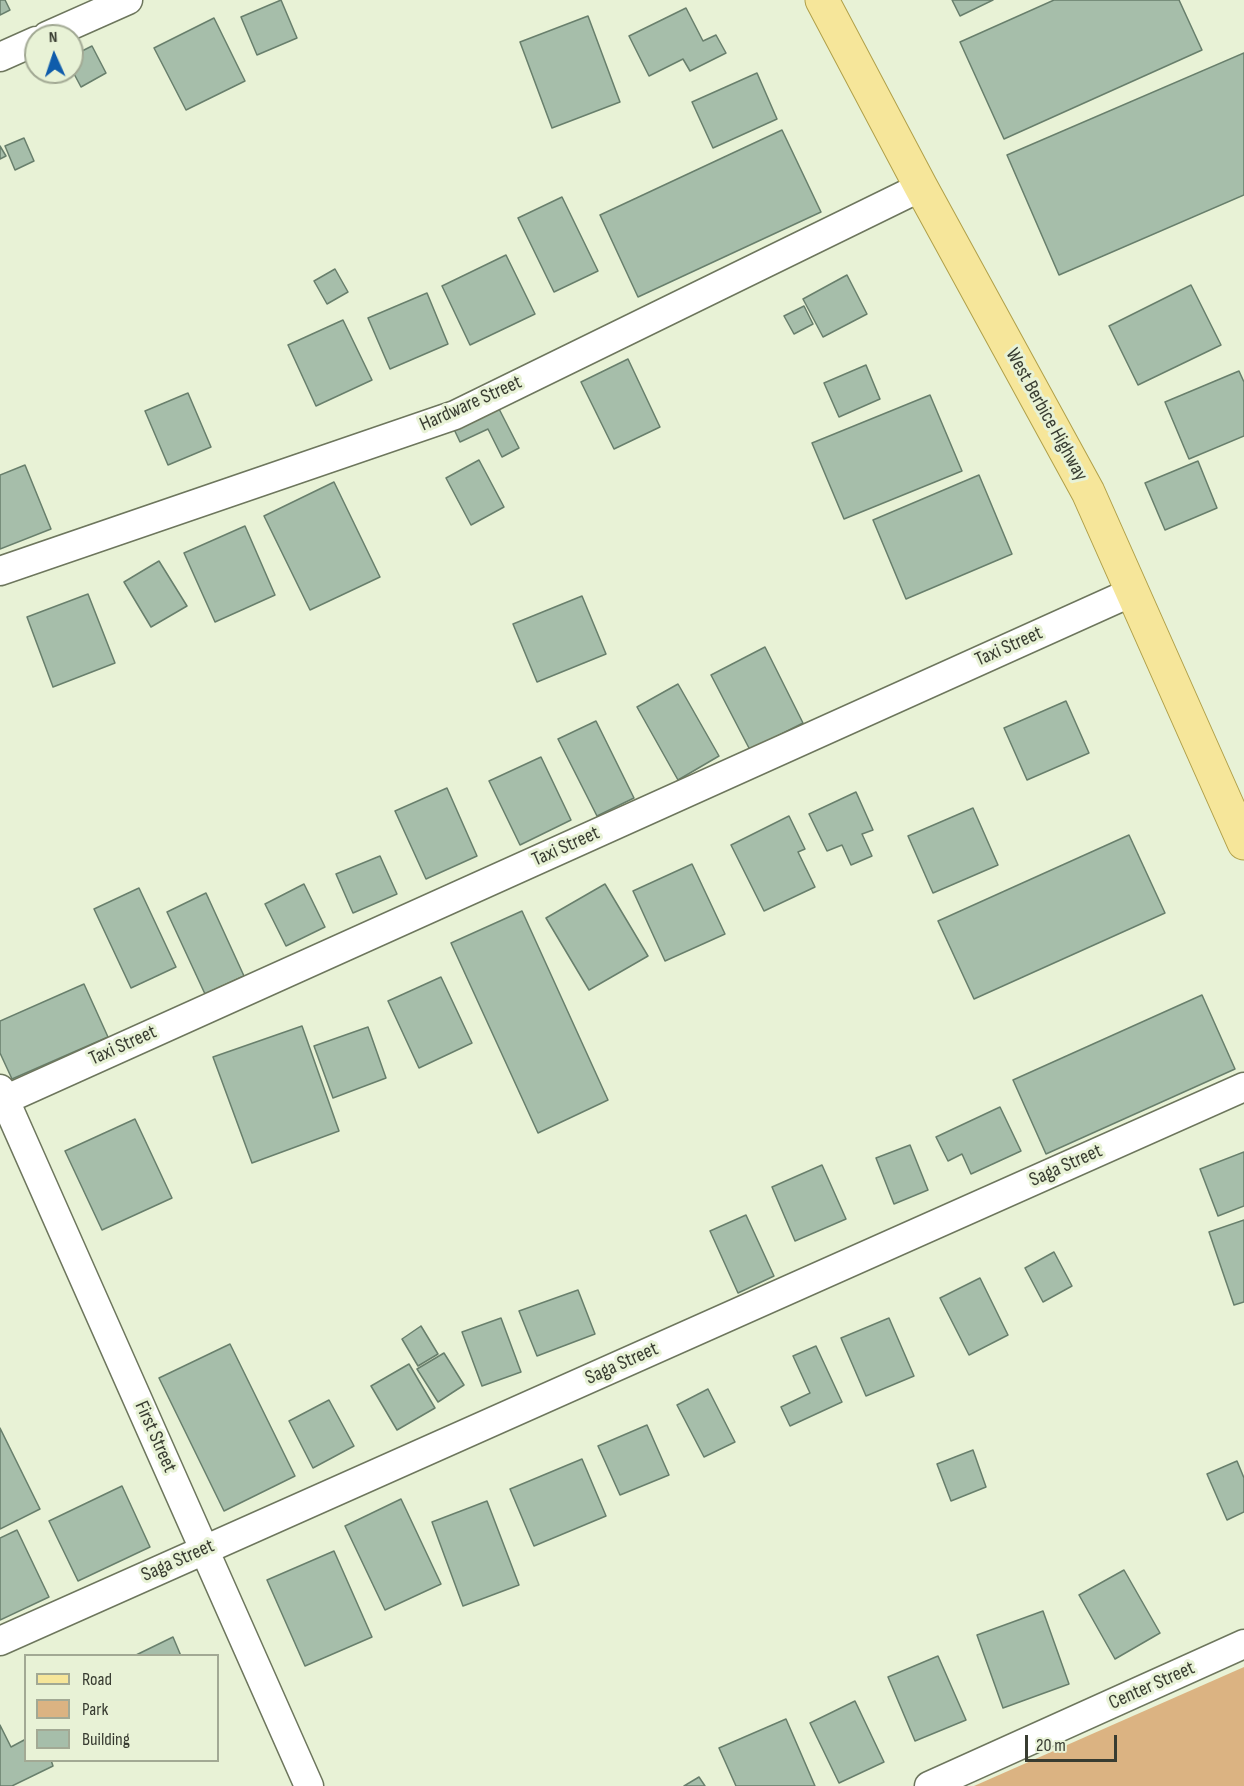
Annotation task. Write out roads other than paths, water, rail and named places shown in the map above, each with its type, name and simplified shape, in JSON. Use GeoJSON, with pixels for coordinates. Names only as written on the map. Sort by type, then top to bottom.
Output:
{"type":"FeatureCollection","features":[{"type":"Feature","properties":{"kind":"main road","name":"West Berbice Highway"},"geometry":{"type":"LineString","coordinates":[[822,0],[921,187],[1088,492],[1244,843]]}},
{"type":"Feature","properties":{"kind":"street"},"geometry":{"type":"LineString","coordinates":[[74,24],[128,0]]}},
{"type":"Feature","properties":{"kind":"street"},"geometry":{"type":"LineString","coordinates":[[0,57],[24,46]]}},
{"type":"Feature","properties":{"kind":"street","name":"Hardware Street"},"geometry":{"type":"LineString","coordinates":[[0,571],[455,415],[921,187]]}},
{"type":"Feature","properties":{"kind":"street","name":"Taxi Street"},"geometry":{"type":"LineString","coordinates":[[2,1097],[1132,592]]}},
{"type":"Feature","properties":{"kind":"street","name":"Saga Street"},"geometry":{"type":"LineString","coordinates":[[0,1641],[1244,1087]]}},
{"type":"Feature","properties":{"kind":"street","name":"First Street"},"geometry":{"type":"LineString","coordinates":[[2,1097],[309,1786]]}},
{"type":"Feature","properties":{"kind":"street","name":"Center Street"},"geometry":{"type":"LineString","coordinates":[[929,1786],[1244,1644]]}}]}
